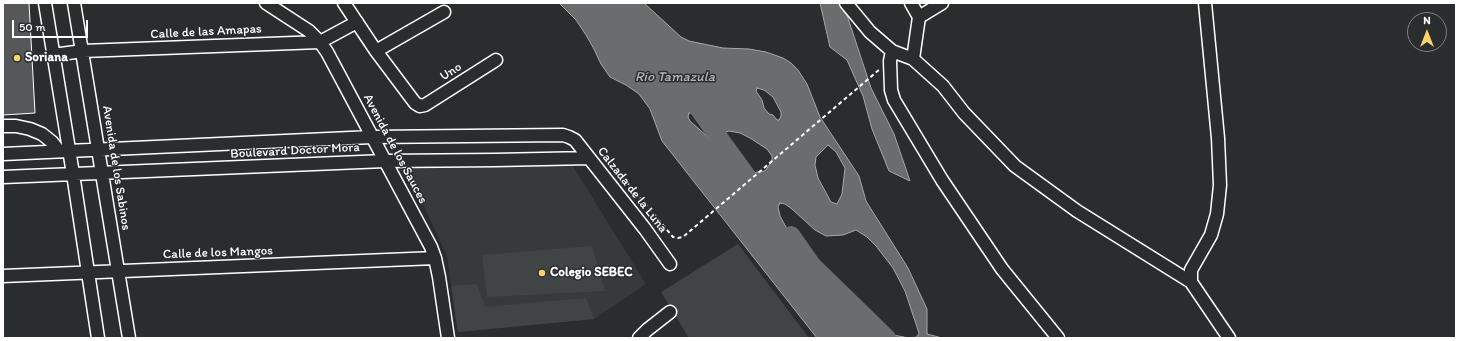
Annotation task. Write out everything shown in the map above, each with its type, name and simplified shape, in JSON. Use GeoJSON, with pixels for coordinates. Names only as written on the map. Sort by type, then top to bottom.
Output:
{"type":"FeatureCollection","features":[{"type":"Feature","properties":{"kind":"street"},"geometry":{"type":"LineString","coordinates":[[45,3],[53,55],[64,151],[73,174],[98,338]]}},
{"type":"Feature","properties":{"kind":"street","name":"Avenida de los Sabinos"},"geometry":{"type":"LineString","coordinates":[[74,3],[129,338]]}},
{"type":"Feature","properties":{"kind":"street","name":"Avenida de los Sauces"},"geometry":{"type":"LineString","coordinates":[[266,3],[303,27],[320,42],[327,52],[431,247],[435,258],[448,338]]}},
{"type":"Feature","properties":{"kind":"street"},"geometry":{"type":"LineString","coordinates":[[344,3],[376,52],[444,12]]}},
{"type":"Feature","properties":{"kind":"street"},"geometry":{"type":"LineString","coordinates":[[846,3],[870,32],[892,51],[913,59],[942,86],[964,113],[1015,166],[1107,231],[1191,282],[1229,338]]}},
{"type":"Feature","properties":{"kind":"street"},"geometry":{"type":"LineString","coordinates":[[911,3],[919,17],[913,59]]}},
{"type":"Feature","properties":{"kind":"street"},"geometry":{"type":"LineString","coordinates":[[919,17],[942,3]]}},
{"type":"Feature","properties":{"kind":"street"},"geometry":{"type":"LineString","coordinates":[[1191,282],[1191,270],[1211,235],[1217,214],[1220,185],[1218,138],[1205,3]]}},
{"type":"Feature","properties":{"kind":"street","name":"Calle de las Amapas"},"geometry":{"type":"LineString","coordinates":[[53,55],[83,52],[320,42],[356,22]]}},
{"type":"Feature","properties":{"kind":"street"},"geometry":{"type":"LineString","coordinates":[[892,51],[890,61],[891,90],[894,100],[942,180],[1002,269],[1058,338]]}},
{"type":"Feature","properties":{"kind":"street","name":"Uno"},"geometry":{"type":"LineString","coordinates":[[376,52],[415,103],[420,106],[425,105],[496,60]]}},
{"type":"Feature","properties":{"kind":"street"},"geometry":{"type":"LineString","coordinates":[[3,126],[30,128],[42,134],[64,151]]}},
{"type":"Feature","properties":{"kind":"street","name":"Boulevard Doctor Mora"},"geometry":{"type":"LineString","coordinates":[[3,154],[372,137],[563,135],[569,137]]}},
{"type":"Feature","properties":{"kind":"street","name":"Calzada de la Luna"},"geometry":{"type":"LineString","coordinates":[[569,137],[575,140],[645,229],[670,264]]}},
{"type":"Feature","properties":{"kind":"street","name":"Boulevard Doctor Mora"},"geometry":{"type":"LineString","coordinates":[[3,177],[384,160],[589,158]]}},
{"type":"Feature","properties":{"kind":"street","name":"Calle de los Mangos"},"geometry":{"type":"LineString","coordinates":[[3,276],[435,258]]}},
{"type":"Feature","properties":{"kind":"street"},"geometry":{"type":"LineString","coordinates":[[639,338],[670,312]]}},
{"type":"Feature","properties":{"kind":"path"},"geometry":{"type":"LineString","coordinates":[[589,158],[599,156],[609,161],[673,237],[682,237],[884,66]]}},
{"type":"Feature","properties":{"kind":"shaded area","name":"Colegio SEBEC"},"geometry":{"type":"Polygon","coordinates":[[[569,160],[646,284],[594,319],[458,332],[447,256],[405,165],[569,160]]]}},
{"type":"Feature","properties":{"kind":"shaded area"},"geometry":{"type":"Polygon","coordinates":[[[738,244],[809,338],[689,338],[661,292],[738,244]]]}},
{"type":"Feature","properties":{"kind":"shaded area","name":"Colegio SEBEC"},"geometry":{"type":"Polygon","coordinates":[[[592,246],[605,291],[487,297],[482,255],[592,246]]]}},
{"type":"Feature","properties":{"kind":"shaded area","name":"Colegio SEBEC"},"geometry":{"type":"Polygon","coordinates":[[[477,284],[485,307],[586,298],[594,319],[458,332],[451,286],[477,284]]]}},
{"type":"Feature","properties":{"kind":"water","name":"Río Tamazula"},"geometry":{"type":"Polygon","coordinates":[[[559,3],[644,3],[681,37],[689,41],[723,48],[749,49],[766,52],[783,58],[791,63],[798,70],[807,84],[820,117],[859,176],[866,201],[908,268],[927,309],[927,334],[942,338],[909,338],[817,338],[662,141],[650,109],[639,94],[610,77],[576,20],[559,3]],[[757,88],[756,91],[762,100],[764,108],[769,114],[773,115],[777,120],[779,120],[781,112],[773,97],[764,90],[757,88]],[[689,113],[688,117],[690,121],[708,137],[738,174],[765,171],[772,161],[772,156],[767,149],[750,138],[740,133],[729,131],[721,134],[714,125],[693,113],[689,113]],[[828,145],[816,157],[815,165],[818,178],[831,202],[837,204],[842,194],[845,168],[836,152],[828,145]],[[780,203],[778,207],[780,216],[811,267],[868,328],[909,338],[917,337],[919,333],[905,291],[893,268],[876,246],[867,237],[856,230],[843,235],[826,236],[815,230],[792,209],[785,204],[780,203]]]}},
{"type":"Feature","properties":{"kind":"water"},"geometry":{"type":"Polygon","coordinates":[[[820,3],[843,3],[871,88],[894,134],[910,181],[889,171],[872,129],[863,96],[847,60],[830,47],[820,3]]]}},
{"type":"Feature","properties":{"kind":"building","name":"Soriana"},"geometry":{"type":"Polygon","coordinates":[[[3,3],[29,3],[35,113],[3,115],[3,3]]]}},
{"type":"Feature","properties":{"kind":"waterway","name":"Río Tamazula"},"geometry":{"type":"LineString","coordinates":[[694,103],[760,194]]}},
{"type":"Feature","properties":{"kind":"waterway","name":"Río Tamazula"},"geometry":{"type":"LineString","coordinates":[[791,235],[812,265],[887,338]]}},
{"type":"Feature","properties":{"kind":"place","name":"Soriana"},"geometry":{"type":"Point","coordinates":[17,58]}},
{"type":"Feature","properties":{"kind":"place","name":"Colegio SEBEC"},"geometry":{"type":"Point","coordinates":[542,273]}}]}
